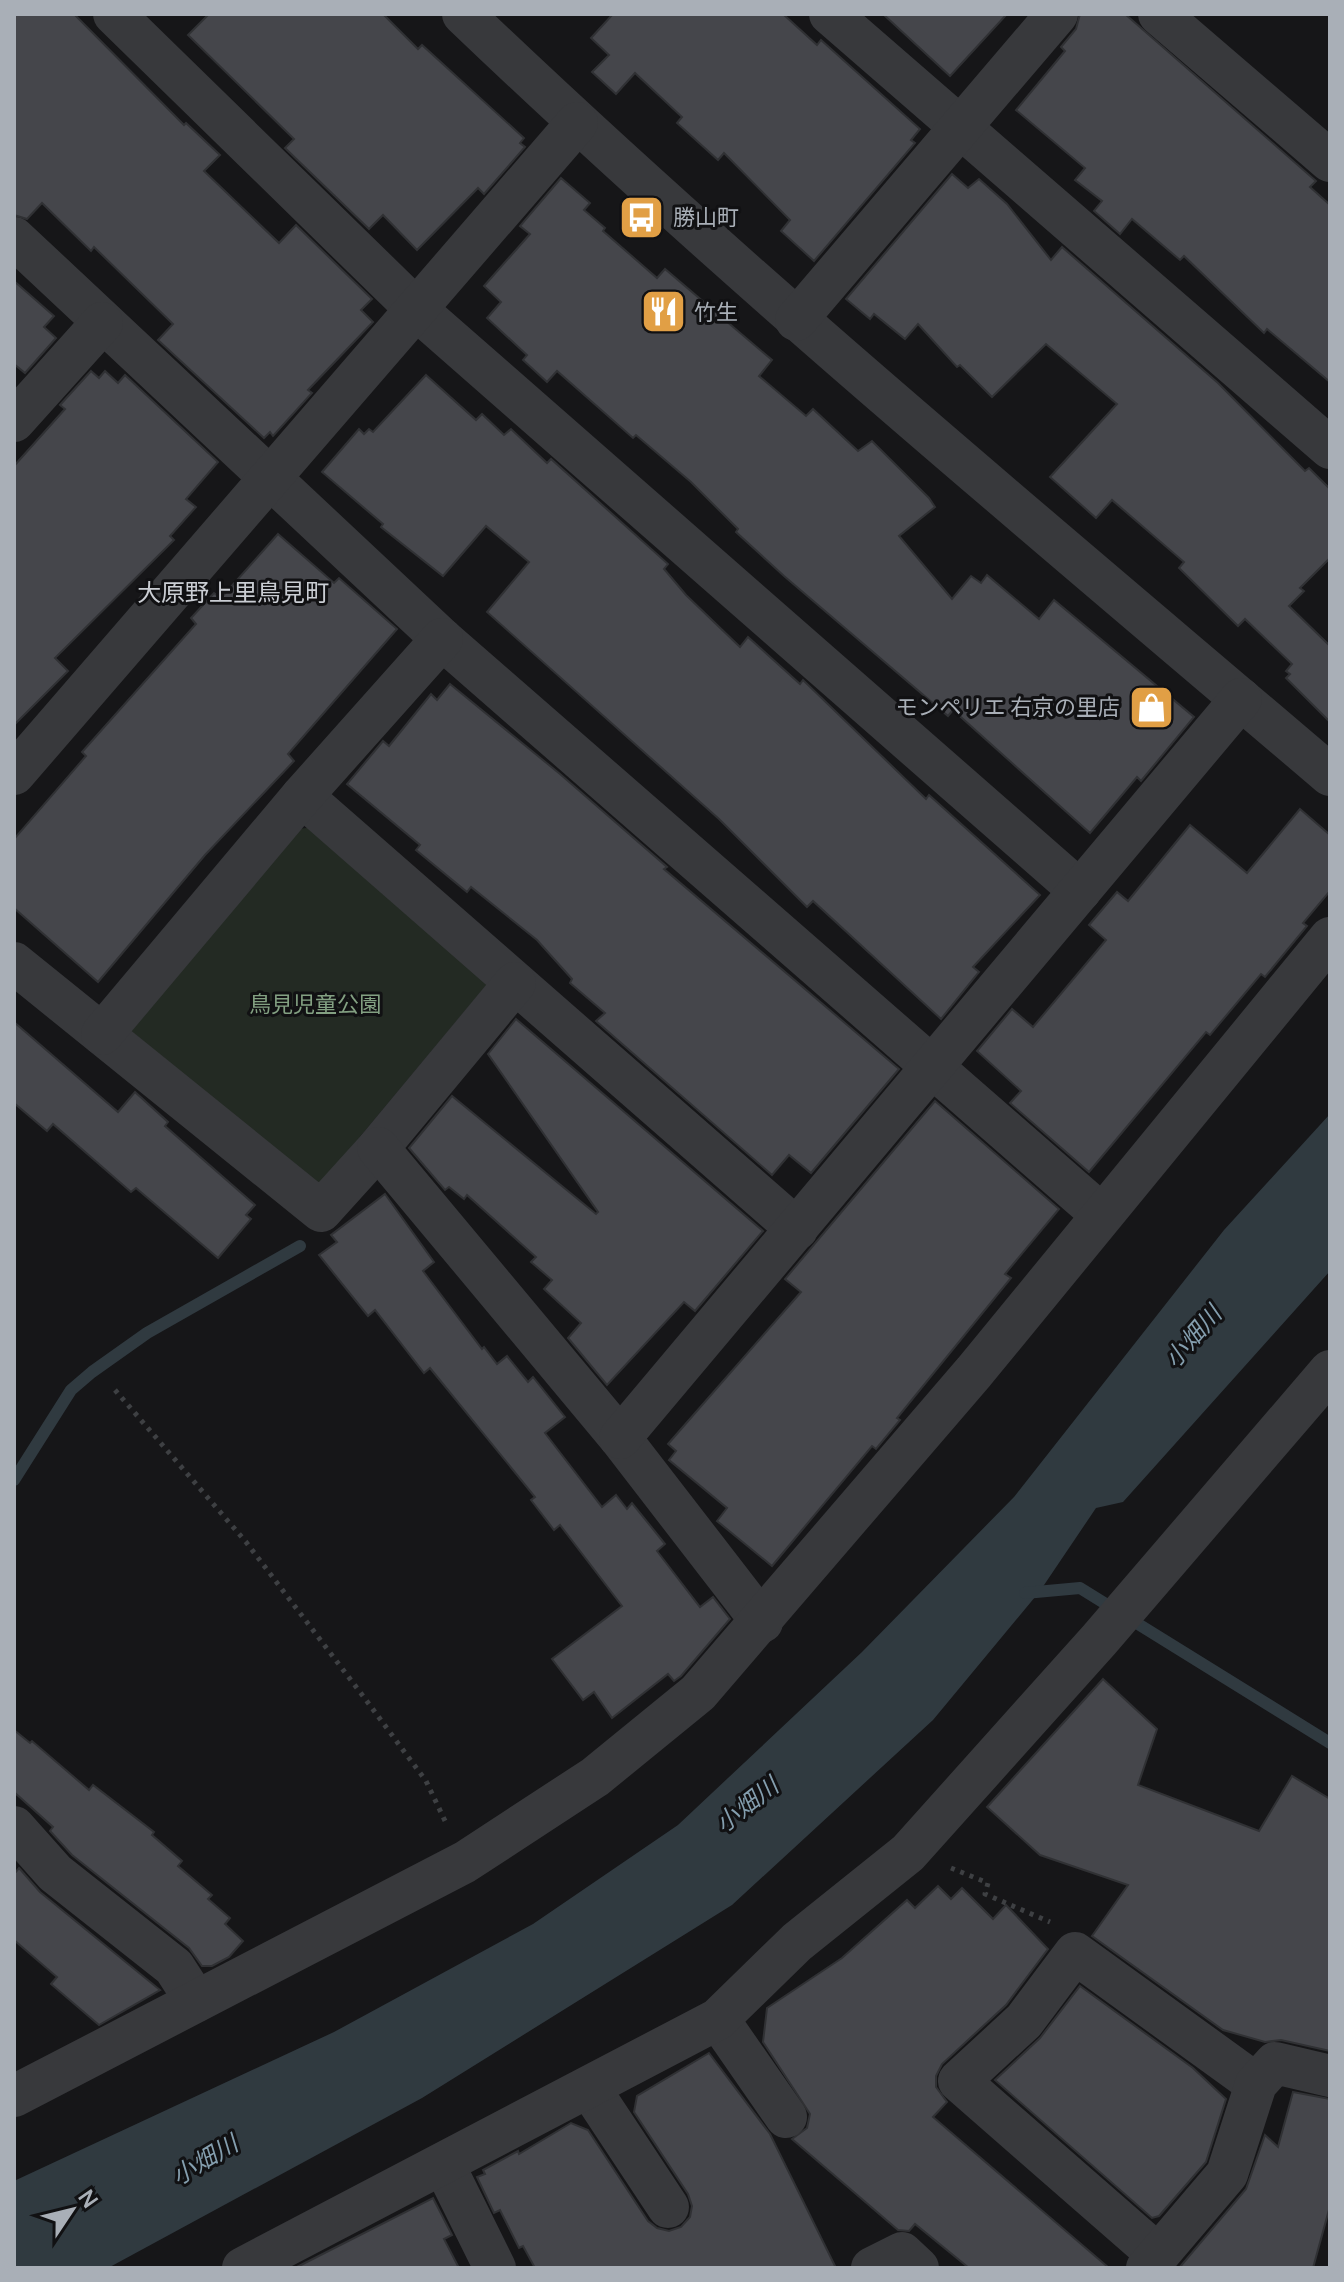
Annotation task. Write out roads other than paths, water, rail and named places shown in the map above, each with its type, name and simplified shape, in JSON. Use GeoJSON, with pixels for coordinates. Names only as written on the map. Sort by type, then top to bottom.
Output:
{"type":"FeatureCollection","features":[{"type":"Feature","properties":{"kind":"street"},"geometry":{"type":"LineString","coordinates":[[114,14],[417,310],[1080,891]]}},
{"type":"Feature","properties":{"kind":"street"},"geometry":{"type":"LineString","coordinates":[[463,14],[577,123],[796,320],[1330,775]]}},
{"type":"Feature","properties":{"kind":"street"},"geometry":{"type":"LineString","coordinates":[[830,14],[1330,448]]}},
{"type":"Feature","properties":{"kind":"street"},"geometry":{"type":"LineString","coordinates":[[796,320],[1057,14]]}},
{"type":"Feature","properties":{"kind":"street"},"geometry":{"type":"LineString","coordinates":[[1159,14],[1330,161]]}},
{"type":"Feature","properties":{"kind":"street"},"geometry":{"type":"LineString","coordinates":[[14,774],[577,123]]}},
{"type":"Feature","properties":{"kind":"street"},"geometry":{"type":"LineString","coordinates":[[14,238],[267,479],[442,639],[1101,1214]]}},
{"type":"Feature","properties":{"kind":"street"},"geometry":{"type":"LineString","coordinates":[[14,421],[102,323]]}},
{"type":"Feature","properties":{"kind":"street"},"geometry":{"type":"LineString","coordinates":[[102,1034],[302,796],[442,639]]}},
{"type":"Feature","properties":{"kind":"street"},"geometry":{"type":"LineString","coordinates":[[620,1438],[1241,699]]}},
{"type":"Feature","properties":{"kind":"street"},"geometry":{"type":"LineString","coordinates":[[302,796],[797,1229]]}},
{"type":"Feature","properties":{"kind":"street"},"geometry":{"type":"LineString","coordinates":[[14,2096],[465,1862],[607,1767],[698,1693],[974,1372],[1330,938]]}},
{"type":"Feature","properties":{"kind":"street"},"geometry":{"type":"LineString","coordinates":[[14,963],[321,1211],[378,1148],[515,983]]}},
{"type":"Feature","properties":{"kind":"street"},"geometry":{"type":"LineString","coordinates":[[378,1148],[620,1438],[762,1622]]}},
{"type":"Feature","properties":{"kind":"street"},"geometry":{"type":"LineString","coordinates":[[243,2268],[285,2259],[444,2165],[718,2019],[797,1942],[910,1851],[1099,1640],[1330,1371]]}},
{"type":"Feature","properties":{"kind":"street"},"geometry":{"type":"LineString","coordinates":[[14,1827],[55,1873],[174,1967],[196,2001]]}},
{"type":"Feature","properties":{"kind":"street"},"geometry":{"type":"LineString","coordinates":[[1256,2084],[1075,1953],[1024,2021],[959,2081],[1152,2261],[1227,2174],[1256,2084],[1275,2063],[1330,2076]]}},
{"type":"Feature","properties":{"kind":"street"},"geometry":{"type":"LineString","coordinates":[[718,2019],[786,2117]]}},
{"type":"Feature","properties":{"kind":"street"},"geometry":{"type":"LineString","coordinates":[[590,2089],[668,2207]]}},
{"type":"Feature","properties":{"kind":"street"},"geometry":{"type":"LineString","coordinates":[[444,2165],[495,2268]]}},
{"type":"Feature","properties":{"kind":"street"},"geometry":{"type":"LineString","coordinates":[[872,2268],[902,2253],[918,2268]]}},
{"type":"Feature","properties":{"kind":"water","name":"小畑川"},"geometry":{"type":"Polygon","coordinates":[[[1330,1114],[1330,1271],[1123,1502],[1096,1508],[1040,1591],[933,1720],[732,1905],[422,2098],[108,2268],[14,2268],[14,2181],[334,2032],[533,1924],[678,1825],[862,1652],[1014,1497],[1224,1230],[1330,1114]]]}},
{"type":"Feature","properties":{"kind":"waterway"},"geometry":{"type":"LineString","coordinates":[[14,1480],[71,1390],[92,1372],[147,1333],[300,1246]]}},
{"type":"Feature","properties":{"kind":"waterway"},"geometry":{"type":"LineString","coordinates":[[1025,1593],[1080,1588],[1330,1743]]}},
{"type":"Feature","properties":{"kind":"place","name":"勝山町"},"geometry":{"type":"Point","coordinates":[642,217]}},
{"type":"Feature","properties":{"kind":"place","name":"竹生"},"geometry":{"type":"Point","coordinates":[663,312]}},
{"type":"Feature","properties":{"kind":"place","name":"モンペリエ 右京の里店"},"geometry":{"type":"Point","coordinates":[1151,707]}},
{"type":"Feature","properties":{"kind":"district","name":"大原野上里鳥見町"},"geometry":{"type":"Point","coordinates":[233,591]}},
{"type":"Feature","properties":{"kind":"park label","name":"鳥見児童公園"},"geometry":{"type":"Point","coordinates":[315,1004]}}]}
